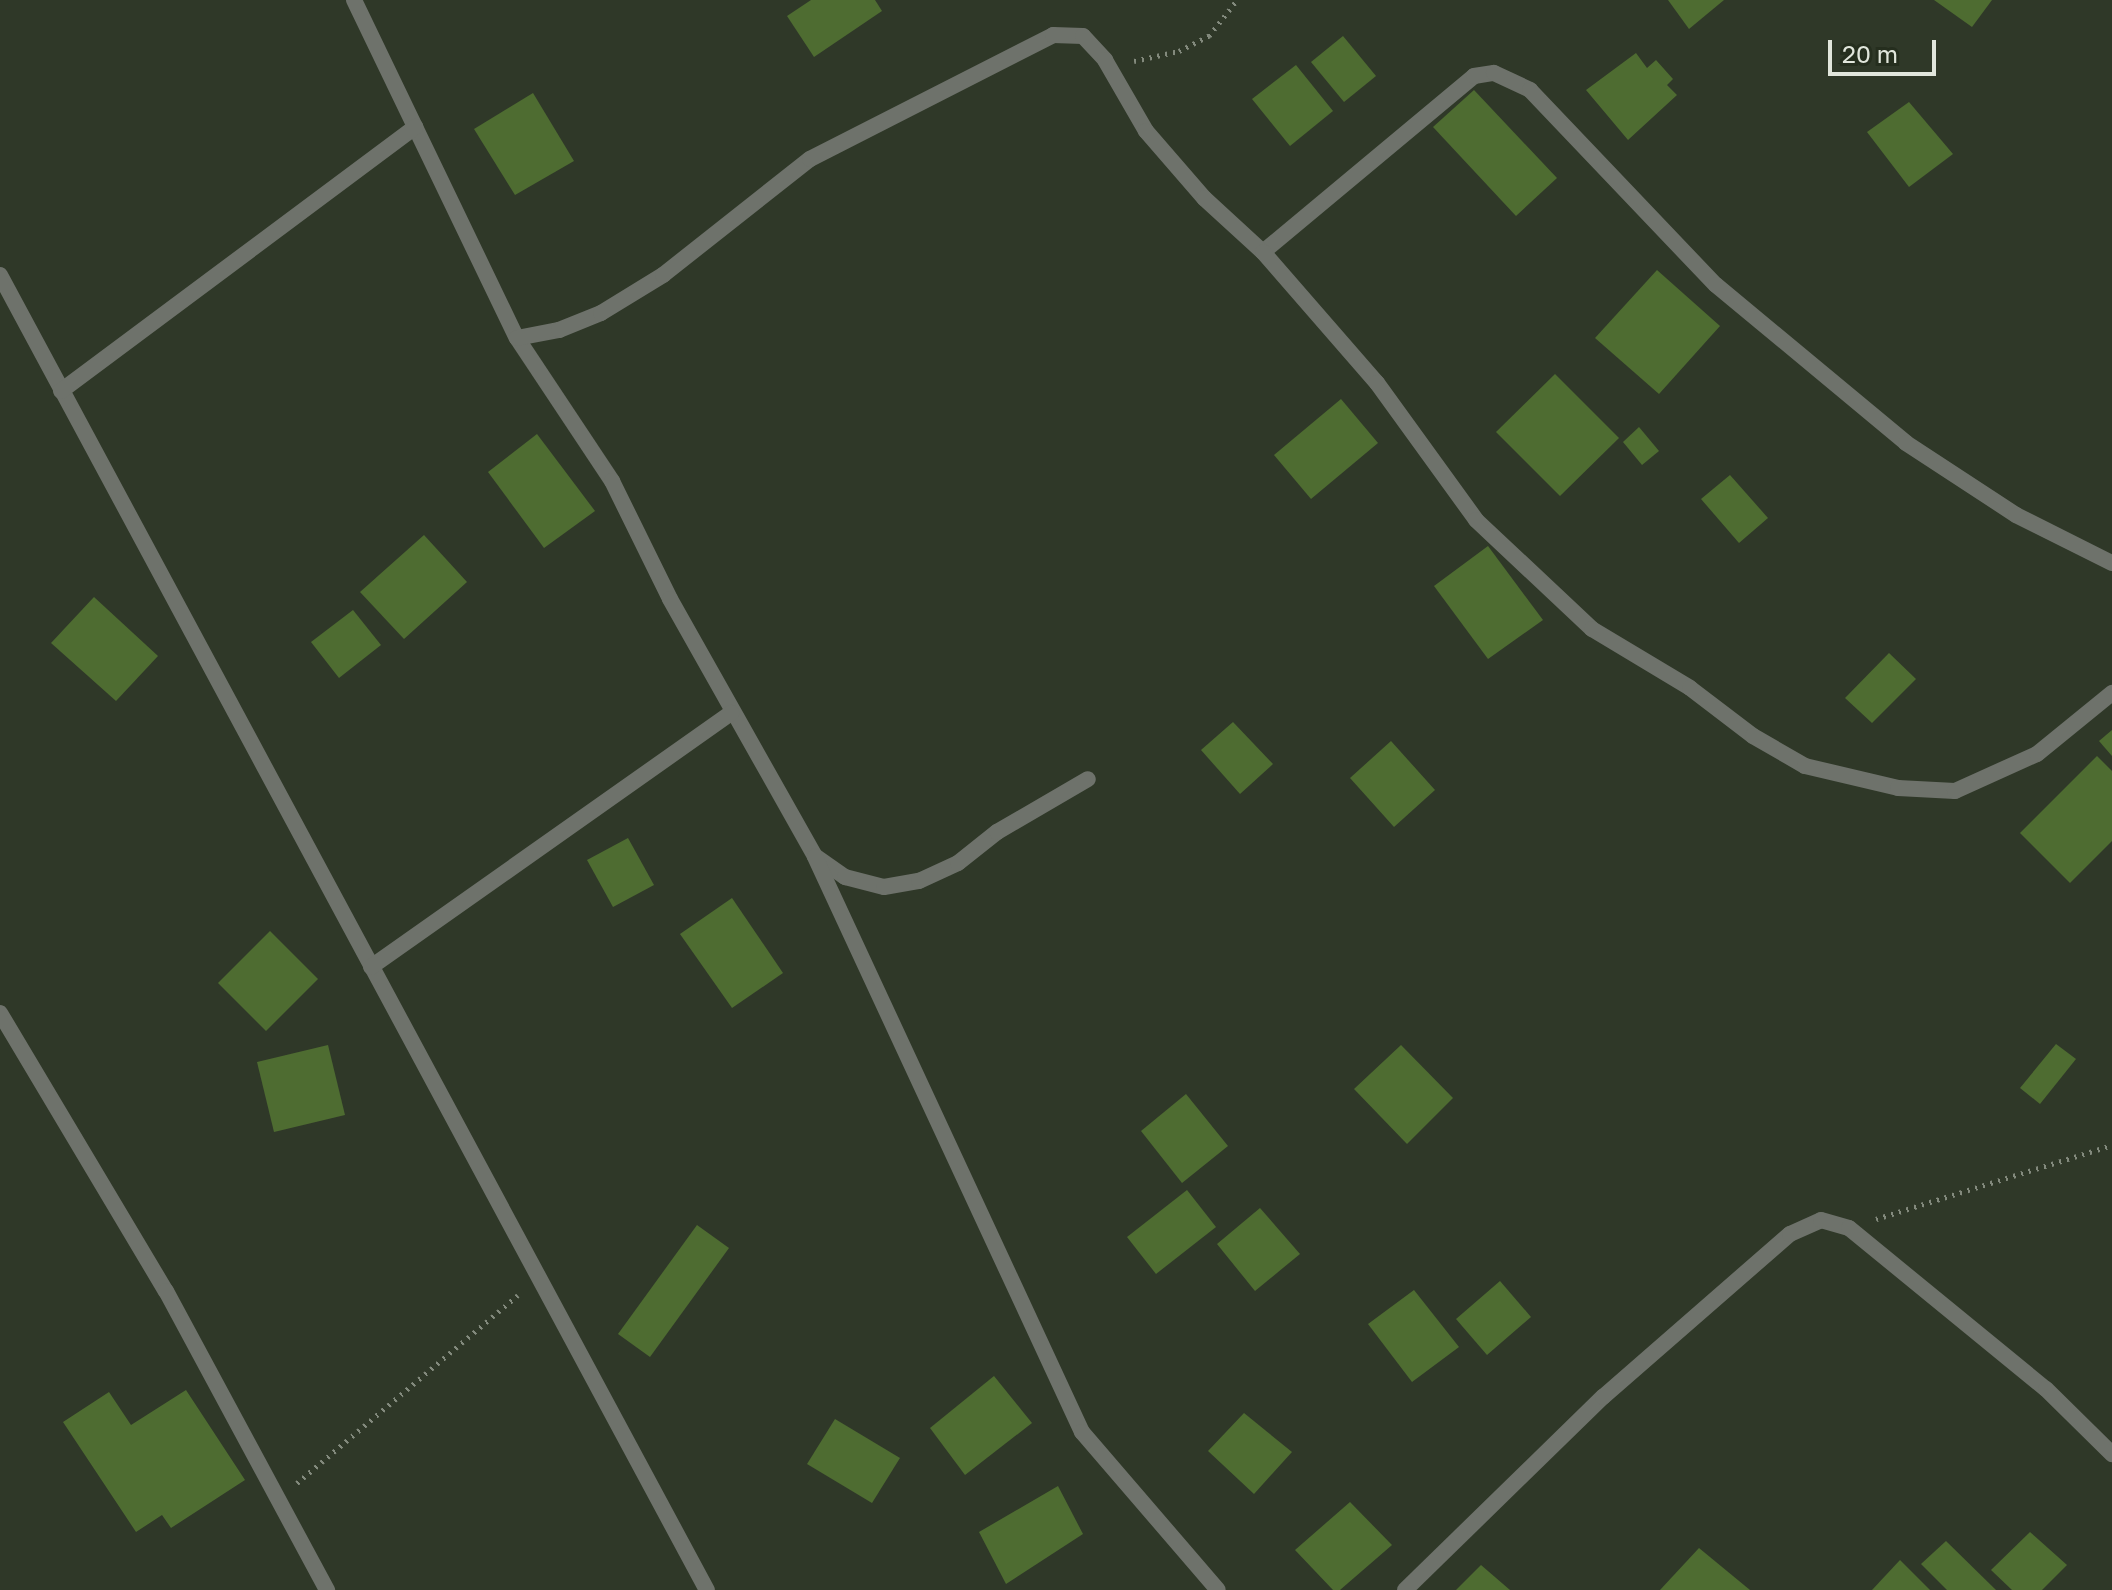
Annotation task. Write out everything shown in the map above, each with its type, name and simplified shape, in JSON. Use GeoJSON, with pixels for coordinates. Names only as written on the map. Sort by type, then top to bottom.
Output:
{"type":"FeatureCollection","features":[{"type":"Feature","properties":{"kind":"street"},"geometry":{"type":"LineString","coordinates":[[354,0],[517,338],[612,481],[731,713],[815,856],[1082,1432],[1218,1590]]}},
{"type":"Feature","properties":{"kind":"street"},"geometry":{"type":"LineString","coordinates":[[517,338],[559,330],[601,313],[663,275],[810,159],[1053,35],[1083,36],[1105,60],[1146,131],[1204,198],[1263,252],[1422,439],[1476,520],[1592,629],[1805,766],[1898,788],[1955,791],[2037,754],[2112,693]]}},
{"type":"Feature","properties":{"kind":"street"},"geometry":{"type":"LineString","coordinates":[[1263,252],[1474,76],[1494,73],[1530,90],[1716,285],[1906,443],[2016,515],[2112,563]]}},
{"type":"Feature","properties":{"kind":"street"},"geometry":{"type":"LineString","coordinates":[[61,391],[415,127]]}},
{"type":"Feature","properties":{"kind":"street"},"geometry":{"type":"LineString","coordinates":[[0,275],[705,1589]]}},
{"type":"Feature","properties":{"kind":"street"},"geometry":{"type":"LineString","coordinates":[[371,967],[731,713]]}},
{"type":"Feature","properties":{"kind":"street"},"geometry":{"type":"LineString","coordinates":[[815,856],[845,877],[884,887],[919,881],[958,863],[997,832],[1088,779]]}},
{"type":"Feature","properties":{"kind":"street"},"geometry":{"type":"LineString","coordinates":[[0,1013],[166,1291],[327,1590]]}},
{"type":"Feature","properties":{"kind":"street"},"geometry":{"type":"LineString","coordinates":[[1405,1590],[1603,1397],[1790,1234],[1821,1220],[1849,1228],[2046,1389],[2112,1454]]}},
{"type":"Feature","properties":{"kind":"path"},"geometry":{"type":"LineString","coordinates":[[1105,60],[1138,61],[1179,51],[1209,36],[1237,0]]}},
{"type":"Feature","properties":{"kind":"path"},"geometry":{"type":"LineString","coordinates":[[1849,1228],[1977,1184],[2112,1145]]}},
{"type":"Feature","properties":{"kind":"path"},"geometry":{"type":"LineString","coordinates":[[278,1499],[538,1279]]}},
{"type":"Feature","properties":{"kind":"building"},"geometry":{"type":"Polygon","coordinates":[[[811,0],[875,0],[882,11],[814,57],[787,16],[811,0]]]}},
{"type":"Feature","properties":{"kind":"building"},"geometry":{"type":"Polygon","coordinates":[[[1668,0],[1724,0],[1689,29],[1668,0]]]}},
{"type":"Feature","properties":{"kind":"building"},"geometry":{"type":"Polygon","coordinates":[[[1934,0],[1992,0],[1972,27],[1934,0]]]}},
{"type":"Feature","properties":{"kind":"building"},"geometry":{"type":"Polygon","coordinates":[[[1343,36],[1376,76],[1344,102],[1311,62],[1343,36]]]}},
{"type":"Feature","properties":{"kind":"building"},"geometry":{"type":"Polygon","coordinates":[[[1636,53],[1647,68],[1656,60],[1673,79],[1667,85],[1677,95],[1628,140],[1586,90],[1636,53]]]}},
{"type":"Feature","properties":{"kind":"building"},"geometry":{"type":"Polygon","coordinates":[[[1296,65],[1333,111],[1290,146],[1252,99],[1296,65]]]}},
{"type":"Feature","properties":{"kind":"building"},"geometry":{"type":"Polygon","coordinates":[[[1474,90],[1557,178],[1516,216],[1433,127],[1474,90]]]}},
{"type":"Feature","properties":{"kind":"building"},"geometry":{"type":"Polygon","coordinates":[[[533,93],[574,161],[515,195],[474,129],[533,93]]]}},
{"type":"Feature","properties":{"kind":"building"},"geometry":{"type":"Polygon","coordinates":[[[1909,102],[1953,154],[1909,187],[1867,132],[1909,102]]]}},
{"type":"Feature","properties":{"kind":"building"},"geometry":{"type":"Polygon","coordinates":[[[1657,270],[1720,326],[1659,394],[1595,338],[1657,270]]]}},
{"type":"Feature","properties":{"kind":"building"},"geometry":{"type":"Polygon","coordinates":[[[1555,374],[1619,438],[1560,496],[1496,432],[1555,374]]]}},
{"type":"Feature","properties":{"kind":"building"},"geometry":{"type":"Polygon","coordinates":[[[1341,399],[1378,443],[1311,499],[1274,455],[1341,399]]]}},
{"type":"Feature","properties":{"kind":"building"},"geometry":{"type":"Polygon","coordinates":[[[1639,427],[1659,451],[1642,465],[1623,442],[1639,427]]]}},
{"type":"Feature","properties":{"kind":"building"},"geometry":{"type":"Polygon","coordinates":[[[537,434],[595,511],[544,548],[488,472],[537,434]]]}},
{"type":"Feature","properties":{"kind":"building"},"geometry":{"type":"Polygon","coordinates":[[[1730,475],[1768,518],[1739,543],[1701,499],[1730,475]]]}},
{"type":"Feature","properties":{"kind":"building"},"geometry":{"type":"Polygon","coordinates":[[[424,535],[467,582],[404,639],[360,592],[424,535]]]}},
{"type":"Feature","properties":{"kind":"building"},"geometry":{"type":"Polygon","coordinates":[[[1488,546],[1543,620],[1488,659],[1434,586],[1488,546]]]}},
{"type":"Feature","properties":{"kind":"building"},"geometry":{"type":"Polygon","coordinates":[[[94,597],[158,656],[116,701],[51,643],[94,597]]]}},
{"type":"Feature","properties":{"kind":"building"},"geometry":{"type":"Polygon","coordinates":[[[353,610],[381,645],[339,678],[311,642],[353,610]]]}},
{"type":"Feature","properties":{"kind":"building"},"geometry":{"type":"Polygon","coordinates":[[[1889,653],[1916,679],[1872,723],[1845,698],[1889,653]]]}},
{"type":"Feature","properties":{"kind":"building"},"geometry":{"type":"Polygon","coordinates":[[[1233,722],[1273,764],[1240,794],[1201,750],[1233,722]]]}},
{"type":"Feature","properties":{"kind":"building"},"geometry":{"type":"Polygon","coordinates":[[[2112,730],[2112,756],[2099,741],[2112,730]]]}},
{"type":"Feature","properties":{"kind":"building"},"geometry":{"type":"Polygon","coordinates":[[[1391,741],[1435,790],[1394,827],[1350,778],[1391,741]]]}},
{"type":"Feature","properties":{"kind":"building"},"geometry":{"type":"Polygon","coordinates":[[[2097,756],[2112,771],[2112,841],[2070,883],[2020,833],[2097,756]]]}},
{"type":"Feature","properties":{"kind":"building"},"geometry":{"type":"Polygon","coordinates":[[[628,838],[654,885],[613,907],[587,860],[628,838]]]}},
{"type":"Feature","properties":{"kind":"building"},"geometry":{"type":"Polygon","coordinates":[[[732,898],[783,973],[732,1008],[680,934],[732,898]]]}},
{"type":"Feature","properties":{"kind":"building"},"geometry":{"type":"Polygon","coordinates":[[[270,931],[318,979],[266,1031],[218,983],[270,931]]]}},
{"type":"Feature","properties":{"kind":"building"},"geometry":{"type":"Polygon","coordinates":[[[2056,1044],[2076,1059],[2040,1104],[2020,1088],[2056,1044]]]}},
{"type":"Feature","properties":{"kind":"building"},"geometry":{"type":"Polygon","coordinates":[[[328,1045],[345,1115],[274,1132],[257,1062],[328,1045]]]}},
{"type":"Feature","properties":{"kind":"building"},"geometry":{"type":"Polygon","coordinates":[[[1401,1045],[1453,1098],[1407,1144],[1354,1089],[1401,1045]]]}},
{"type":"Feature","properties":{"kind":"building"},"geometry":{"type":"Polygon","coordinates":[[[1186,1094],[1228,1146],[1182,1183],[1141,1131],[1186,1094]]]}},
{"type":"Feature","properties":{"kind":"building"},"geometry":{"type":"Polygon","coordinates":[[[1187,1190],[1216,1227],[1156,1274],[1127,1237],[1187,1190]]]}},
{"type":"Feature","properties":{"kind":"building"},"geometry":{"type":"Polygon","coordinates":[[[1260,1208],[1300,1254],[1255,1291],[1217,1244],[1260,1208]]]}},
{"type":"Feature","properties":{"kind":"building"},"geometry":{"type":"Polygon","coordinates":[[[697,1225],[729,1248],[650,1357],[618,1334],[697,1225]]]}},
{"type":"Feature","properties":{"kind":"building"},"geometry":{"type":"Polygon","coordinates":[[[1500,1281],[1531,1317],[1487,1355],[1456,1319],[1500,1281]]]}},
{"type":"Feature","properties":{"kind":"building"},"geometry":{"type":"Polygon","coordinates":[[[1414,1290],[1459,1347],[1412,1382],[1368,1324],[1414,1290]]]}},
{"type":"Feature","properties":{"kind":"building"},"geometry":{"type":"Polygon","coordinates":[[[994,1376],[1032,1423],[965,1475],[930,1428],[994,1376]]]}},
{"type":"Feature","properties":{"kind":"building"},"geometry":{"type":"Polygon","coordinates":[[[186,1390],[245,1480],[171,1528],[162,1515],[136,1532],[63,1422],[109,1392],[131,1425],[186,1390]]]}},
{"type":"Feature","properties":{"kind":"building"},"geometry":{"type":"Polygon","coordinates":[[[1244,1413],[1292,1452],[1254,1494],[1208,1451],[1244,1413]]]}},
{"type":"Feature","properties":{"kind":"building"},"geometry":{"type":"Polygon","coordinates":[[[835,1419],[900,1458],[872,1503],[807,1464],[835,1419]]]}},
{"type":"Feature","properties":{"kind":"building"},"geometry":{"type":"Polygon","coordinates":[[[1058,1486],[1083,1534],[1006,1584],[979,1532],[1058,1486]]]}},
{"type":"Feature","properties":{"kind":"building"},"geometry":{"type":"Polygon","coordinates":[[[1350,1502],[1392,1545],[1340,1590],[1333,1590],[1295,1550],[1350,1502]]]}},
{"type":"Feature","properties":{"kind":"building"},"geometry":{"type":"Polygon","coordinates":[[[2030,1532],[2067,1565],[2042,1590],[2012,1590],[1991,1570],[2030,1532]]]}},
{"type":"Feature","properties":{"kind":"building"},"geometry":{"type":"Polygon","coordinates":[[[1946,1541],[1996,1590],[1947,1590],[1921,1564],[1946,1541]]]}},
{"type":"Feature","properties":{"kind":"building"},"geometry":{"type":"Polygon","coordinates":[[[1699,1548],[1750,1590],[1660,1590],[1699,1548]]]}},
{"type":"Feature","properties":{"kind":"building"},"geometry":{"type":"Polygon","coordinates":[[[1900,1560],[1930,1590],[1872,1590],[1900,1560]]]}},
{"type":"Feature","properties":{"kind":"building"},"geometry":{"type":"Polygon","coordinates":[[[1481,1565],[1510,1590],[1456,1590],[1481,1565]]]}}]}
